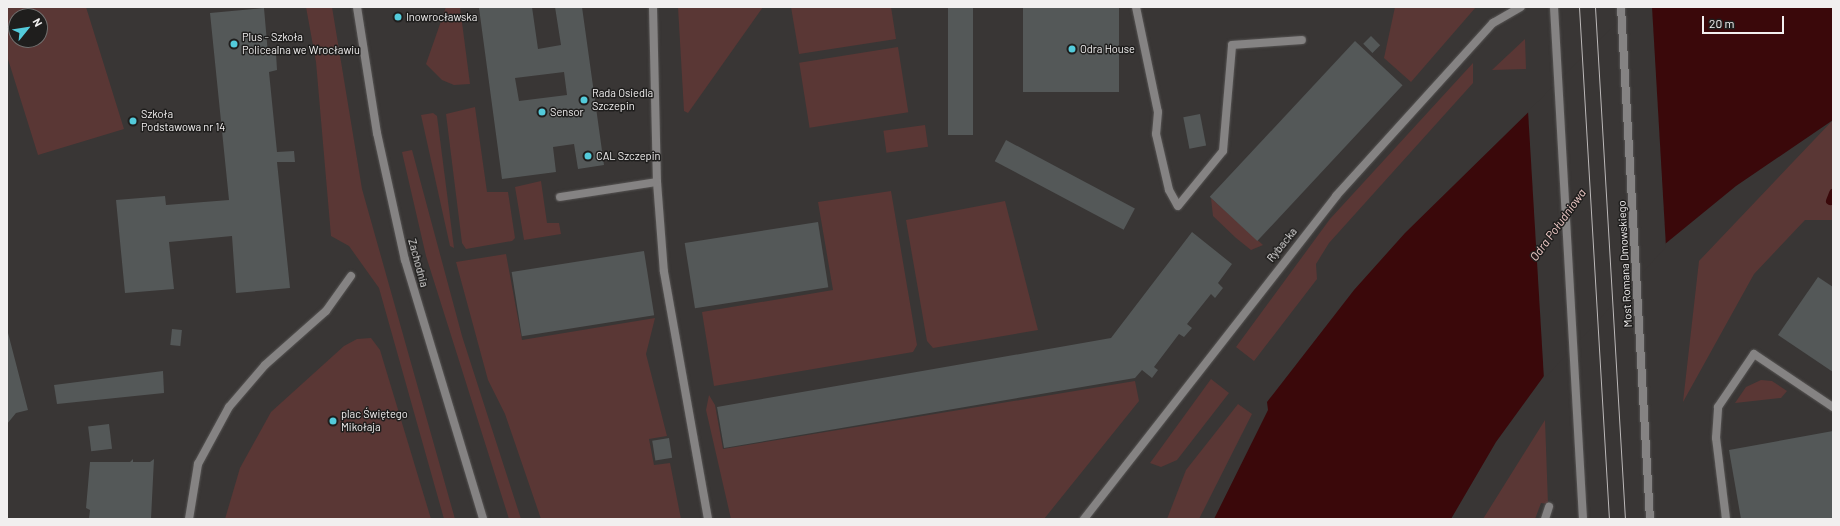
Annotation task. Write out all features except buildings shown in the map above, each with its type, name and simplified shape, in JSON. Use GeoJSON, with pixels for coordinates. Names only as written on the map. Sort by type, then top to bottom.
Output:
{"type":"FeatureCollection","features":[{"type":"Feature","properties":{"kind":"street","name":"Zachodnia"},"geometry":{"type":"LineString","coordinates":[[358,7],[376,133],[405,260],[483,519]]}},
{"type":"Feature","properties":{"kind":"street"},"geometry":{"type":"LineString","coordinates":[[653,7],[657,182],[671,322],[708,519]]}},
{"type":"Feature","properties":{"kind":"street"},"geometry":{"type":"LineString","coordinates":[[1136,7],[1158,112],[1156,134],[1169,190],[1178,206],[1223,151],[1232,45],[1302,40]]}},
{"type":"Feature","properties":{"kind":"street","name":"Rybacka"},"geometry":{"type":"LineString","coordinates":[[1084,519],[1336,196],[1493,23],[1521,7]]}},
{"type":"Feature","properties":{"kind":"street"},"geometry":{"type":"LineString","coordinates":[[1554,7],[1583,519]]}},
{"type":"Feature","properties":{"kind":"street","name":"Most Romana Dmowskiego"},"geometry":{"type":"LineString","coordinates":[[1621,7],[1650,519]]}},
{"type":"Feature","properties":{"kind":"street"},"geometry":{"type":"LineString","coordinates":[[560,196],[657,182]]}},
{"type":"Feature","properties":{"kind":"street"},"geometry":{"type":"LineString","coordinates":[[189,519],[198,464],[229,407],[266,365],[326,311],[351,276]]}},
{"type":"Feature","properties":{"kind":"street"},"geometry":{"type":"LineString","coordinates":[[1726,519],[1716,438],[1718,408],[1754,354],[1833,407]]}},
{"type":"Feature","properties":{"kind":"street"},"geometry":{"type":"LineString","coordinates":[[1545,519],[1549,507]]}},
{"type":"Feature","properties":{"kind":"shaded area"},"geometry":{"type":"Polygon","coordinates":[[[7,7],[86,7],[124,129],[38,155],[7,56],[7,7]]]}},
{"type":"Feature","properties":{"kind":"shaded area"},"geometry":{"type":"Polygon","coordinates":[[[306,7],[332,7],[362,189],[455,519],[444,519],[379,288],[349,246],[331,236],[316,62],[306,7]]]}},
{"type":"Feature","properties":{"kind":"shaded area"},"geometry":{"type":"Polygon","coordinates":[[[446,7],[460,7],[470,84],[454,85],[442,80],[426,64],[446,7]]]}},
{"type":"Feature","properties":{"kind":"shaded area"},"geometry":{"type":"Polygon","coordinates":[[[678,7],[763,7],[688,113],[684,111],[678,7]]]}},
{"type":"Feature","properties":{"kind":"shaded area"},"geometry":{"type":"Polygon","coordinates":[[[791,7],[891,7],[896,39],[799,54],[791,7]]]}},
{"type":"Feature","properties":{"kind":"shaded area"},"geometry":{"type":"Polygon","coordinates":[[[1395,7],[1476,7],[1411,82],[1384,58],[1395,7]]]}},
{"type":"Feature","properties":{"kind":"shaded area"},"geometry":{"type":"Polygon","coordinates":[[[1525,39],[1526,69],[1492,70],[1525,39]]]}},
{"type":"Feature","properties":{"kind":"shaded area"},"geometry":{"type":"Polygon","coordinates":[[[898,47],[908,112],[810,128],[799,63],[898,47]]]}},
{"type":"Feature","properties":{"kind":"shaded area"},"geometry":{"type":"Polygon","coordinates":[[[1473,63],[1473,83],[1329,243],[1316,264],[1317,279],[1254,361],[1236,347],[1330,219],[1473,63]]]}},
{"type":"Feature","properties":{"kind":"shaded area"},"geometry":{"type":"Polygon","coordinates":[[[475,107],[487,192],[508,192],[515,238],[512,241],[466,249],[462,243],[446,114],[475,107]]]}},
{"type":"Feature","properties":{"kind":"shaded area"},"geometry":{"type":"Polygon","coordinates":[[[433,113],[437,116],[454,248],[450,246],[421,115],[433,113]]]}},
{"type":"Feature","properties":{"kind":"shaded area"},"geometry":{"type":"Polygon","coordinates":[[[1833,120],[1833,220],[1805,220],[1754,274],[1683,402],[1699,261],[1833,120]]]}},
{"type":"Feature","properties":{"kind":"shaded area"},"geometry":{"type":"Polygon","coordinates":[[[925,125],[928,147],[886,153],[883,131],[925,125]]]}},
{"type":"Feature","properties":{"kind":"shaded area"},"geometry":{"type":"Polygon","coordinates":[[[412,150],[462,336],[521,519],[509,519],[426,256],[402,152],[412,150]]]}},
{"type":"Feature","properties":{"kind":"shaded area"},"geometry":{"type":"Polygon","coordinates":[[[541,181],[547,223],[559,223],[561,234],[524,240],[515,187],[541,181]]]}},
{"type":"Feature","properties":{"kind":"shaded area"},"geometry":{"type":"Polygon","coordinates":[[[891,191],[917,345],[913,352],[714,386],[702,312],[833,290],[818,202],[891,191]]]}},
{"type":"Feature","properties":{"kind":"shaded area"},"geometry":{"type":"Polygon","coordinates":[[[1211,198],[1263,245],[1251,250],[1236,238],[1213,216],[1211,198]]]}},
{"type":"Feature","properties":{"kind":"shaded area"},"geometry":{"type":"Polygon","coordinates":[[[1005,201],[1038,330],[933,348],[927,341],[906,220],[1005,201]]]}},
{"type":"Feature","properties":{"kind":"shaded area"},"geometry":{"type":"Polygon","coordinates":[[[506,254],[522,340],[655,318],[646,354],[667,436],[649,439],[654,465],[670,463],[681,519],[541,519],[505,414],[488,380],[456,262],[506,254]]]}},
{"type":"Feature","properties":{"kind":"shaded area","name":"plac Świętego Mikołaja"},"geometry":{"type":"Polygon","coordinates":[[[371,338],[380,350],[431,519],[225,519],[240,468],[271,412],[344,346],[357,339],[371,338]]]}},
{"type":"Feature","properties":{"kind":"shaded area"},"geometry":{"type":"Polygon","coordinates":[[[1211,379],[1229,393],[1177,460],[1161,467],[1150,463],[1211,379]]]}},
{"type":"Feature","properties":{"kind":"shaded area"},"geometry":{"type":"Polygon","coordinates":[[[1761,380],[1772,381],[1787,391],[1781,398],[1735,403],[1746,387],[1761,380]]]}},
{"type":"Feature","properties":{"kind":"shaded area"},"geometry":{"type":"Polygon","coordinates":[[[1135,381],[1139,401],[1044,519],[731,519],[706,410],[709,395],[715,405],[723,449],[1135,381]]]}},
{"type":"Feature","properties":{"kind":"shaded area"},"geometry":{"type":"Polygon","coordinates":[[[1238,404],[1252,414],[1199,519],[1167,519],[1186,470],[1238,404]]]}},
{"type":"Feature","properties":{"kind":"shaded area"},"geometry":{"type":"Polygon","coordinates":[[[1545,420],[1548,504],[1541,503],[1535,519],[1483,519],[1545,420]]]}},
{"type":"Feature","properties":{"kind":"water","name":"Odra Południowa"},"geometry":{"type":"Polygon","coordinates":[[[1636,7],[1833,7],[1833,120],[1736,186],[1654,253],[1544,376],[1496,442],[1451,519],[1214,519],[1268,410],[1267,402],[1354,290],[1405,233],[1636,7]]]}},
{"type":"Feature","properties":{"kind":"pier"},"geometry":{"type":"Polygon","coordinates":[[[1633,7],[1652,7],[1666,247],[1544,379],[1528,111],[1633,7]]]}},
{"type":"Feature","properties":{"kind":"waterway"},"geometry":{"type":"LineString","coordinates":[[1830,201],[1833,193]]}},
{"type":"Feature","properties":{"kind":"tram line"},"geometry":{"type":"LineString","coordinates":[[1579,7],[1609,519]]}},
{"type":"Feature","properties":{"kind":"tram line"},"geometry":{"type":"LineString","coordinates":[[1595,7],[1625,519]]}},
{"type":"Feature","properties":{"kind":"place","name":"Inowrocławska"},"geometry":{"type":"Point","coordinates":[398,17]}},
{"type":"Feature","properties":{"kind":"place","name":"Plus - Szkoła Policealna we Wrocławiu"},"geometry":{"type":"Point","coordinates":[234,44]}},
{"type":"Feature","properties":{"kind":"place","name":"Odra House"},"geometry":{"type":"Point","coordinates":[1072,49]}},
{"type":"Feature","properties":{"kind":"place","name":"Rada Osiedla Szczepin"},"geometry":{"type":"Point","coordinates":[584,100]}},
{"type":"Feature","properties":{"kind":"place","name":"Sensor"},"geometry":{"type":"Point","coordinates":[542,112]}},
{"type":"Feature","properties":{"kind":"place","name":"Szkoła Podstawowa nr 14"},"geometry":{"type":"Point","coordinates":[133,121]}},
{"type":"Feature","properties":{"kind":"place","name":"CAL Szczepin"},"geometry":{"type":"Point","coordinates":[588,156]}},
{"type":"Feature","properties":{"kind":"place","name":"plac Świętego Mikołaja"},"geometry":{"type":"Point","coordinates":[333,421]}}]}
